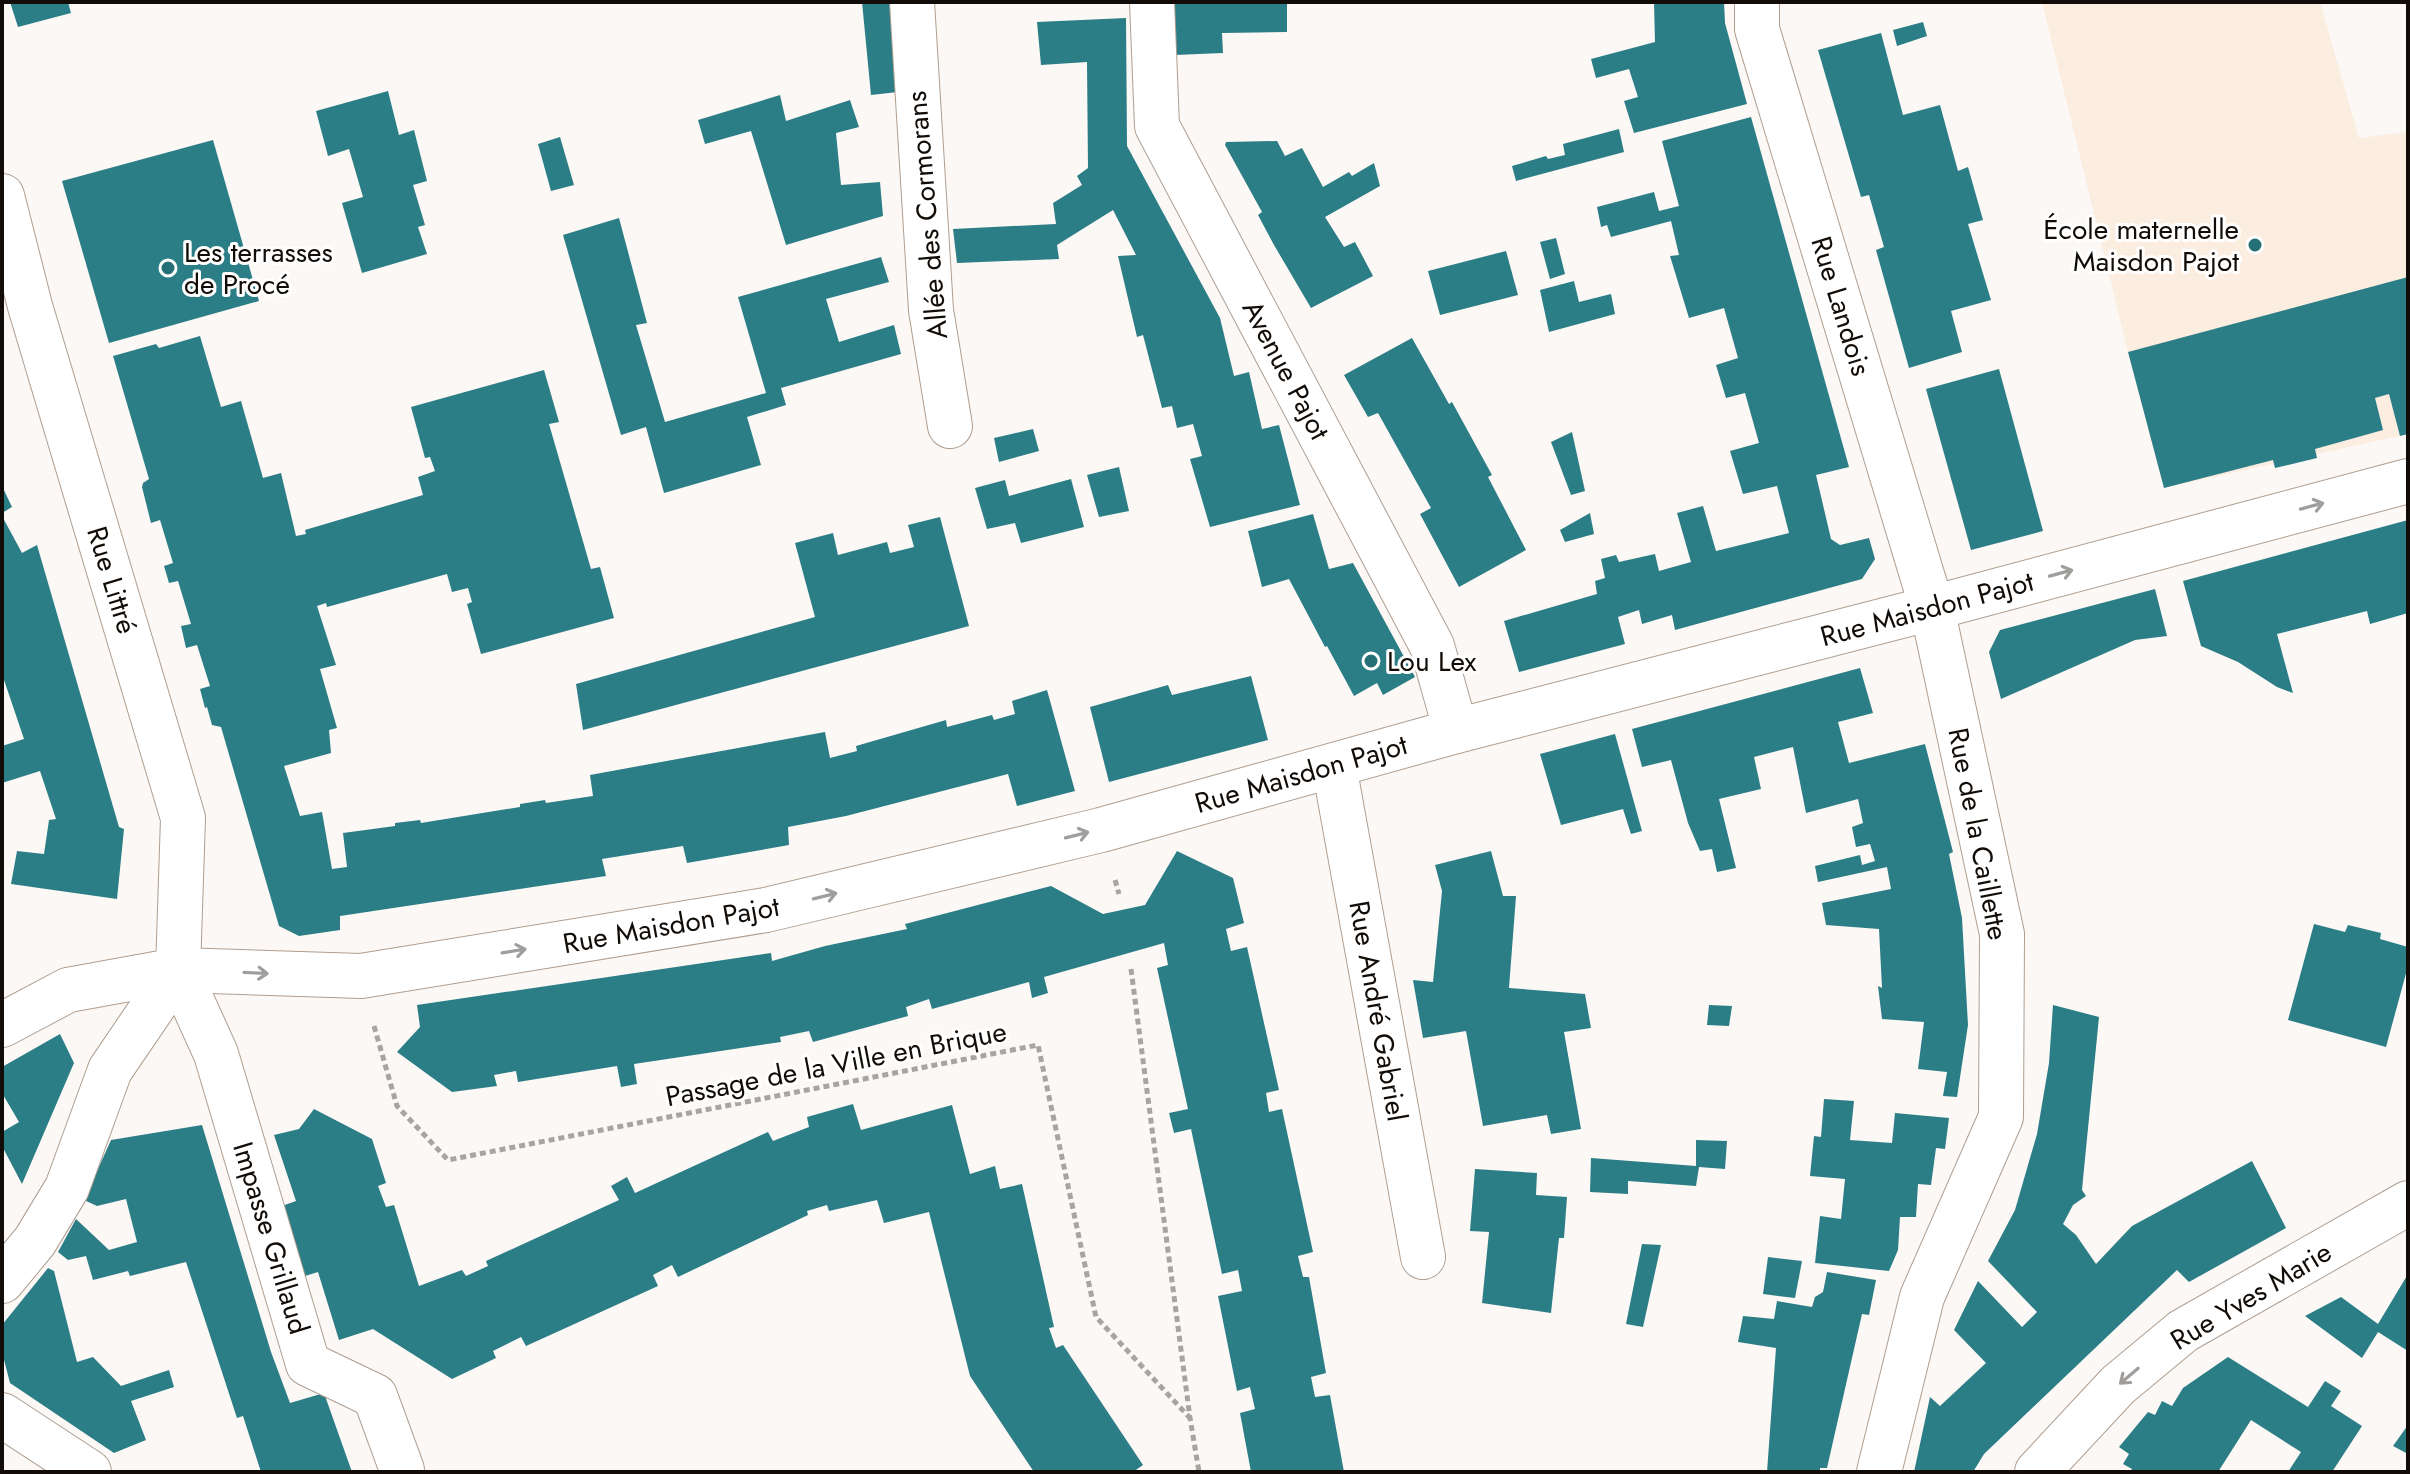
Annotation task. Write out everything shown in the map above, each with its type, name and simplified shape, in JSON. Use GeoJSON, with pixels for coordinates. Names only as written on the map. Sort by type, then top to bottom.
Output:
{"type":"FeatureCollection","features":[{"type":"Feature","properties":{"kind":"street","name":"Allée des Cormorans"},"geometry":{"type":"LineString","coordinates":[[912,2],[931,310],[950,426]]}},
{"type":"Feature","properties":{"kind":"street","name":"Avenue Pajot"},"geometry":{"type":"LineString","coordinates":[[1152,2],[1157,126],[1432,646],[1456,731]]}},
{"type":"Feature","properties":{"kind":"street","name":"Rue Landois"},"geometry":{"type":"LineString","coordinates":[[1757,2],[1757,29],[1932,608]]}},
{"type":"Feature","properties":{"kind":"street","name":"Rue Littré"},"geometry":{"type":"LineString","coordinates":[[2,200],[30,306],[183,818],[178,970]]}},
{"type":"Feature","properties":{"kind":"street","name":"Rue Maisdon Pajot"},"geometry":{"type":"LineString","coordinates":[[2,1025],[68,990],[178,970],[361,976],[766,910],[1101,830],[1456,731],[2408,481]]}},
{"type":"Feature","properties":{"kind":"street","name":"Rue de la Caillette"},"geometry":{"type":"LineString","coordinates":[[1879,1472],[1922,1297],[2001,1117],[2002,934],[1932,608]]}},
{"type":"Feature","properties":{"kind":"street","name":"Rue André Gabriel"},"geometry":{"type":"LineString","coordinates":[[1334,766],[1423,1257]]}},
{"type":"Feature","properties":{"kind":"street"},"geometry":{"type":"LineString","coordinates":[[2,1281],[35,1241],[67,1188],[110,1070],[178,970]]}},
{"type":"Feature","properties":{"kind":"street","name":"Impasse Grillaud"},"geometry":{"type":"LineString","coordinates":[[178,970],[216,1054],[308,1364],[375,1396],[402,1470]]}},
{"type":"Feature","properties":{"kind":"street","name":"Rue Yves Marie"},"geometry":{"type":"LineString","coordinates":[[2037,1472],[2118,1385],[2183,1331],[2408,1203]]}},
{"type":"Feature","properties":{"kind":"street"},"geometry":{"type":"LineString","coordinates":[[2,1415],[89,1472]]}},
{"type":"Feature","properties":{"kind":"path"},"geometry":{"type":"LineString","coordinates":[[1131,969],[1199,1472]]}},
{"type":"Feature","properties":{"kind":"path","name":"Passage de la Ville en Brique"},"geometry":{"type":"LineString","coordinates":[[370,1013],[397,1106],[448,1160],[1038,1045],[1096,1317],[1190,1418]]}},
{"type":"Feature","properties":{"kind":"shaded area","name":"École maternelle Maisdon Pajot"},"geometry":{"type":"Polygon","coordinates":[[[2042,2],[2320,2],[2359,138],[2408,132],[2408,434],[2164,488],[2042,2]]]}},
{"type":"Feature","properties":{"kind":"building"},"geometry":{"type":"Polygon","coordinates":[[[10,2],[68,2],[71,13],[18,27],[10,2]]]}},
{"type":"Feature","properties":{"kind":"building"},"geometry":{"type":"Polygon","coordinates":[[[862,2],[891,2],[898,92],[871,95],[862,2]]]}},
{"type":"Feature","properties":{"kind":"building"},"geometry":{"type":"Polygon","coordinates":[[[1175,2],[1287,2],[1287,32],[1222,33],[1223,53],[1175,55],[1175,2]]]}},
{"type":"Feature","properties":{"kind":"building"},"geometry":{"type":"Polygon","coordinates":[[[1654,2],[1724,2],[1725,23],[1747,104],[1634,133],[1624,101],[1638,97],[1629,69],[1596,78],[1591,59],[1655,42],[1654,2]]]}},
{"type":"Feature","properties":{"kind":"building"},"geometry":{"type":"Polygon","coordinates":[[[1126,18],[1127,146],[1220,318],[1234,376],[1249,372],[1262,429],[1279,425],[1300,505],[1210,527],[1190,459],[1202,456],[1193,424],[1177,428],[1172,406],[1162,408],[1143,335],[1137,337],[1118,256],[1136,255],[1113,210],[1057,245],[1059,259],[957,263],[953,229],[1056,224],[1053,203],[1082,185],[1077,176],[1088,168],[1087,62],[1041,65],[1037,22],[1126,18]]]}},
{"type":"Feature","properties":{"kind":"building"},"geometry":{"type":"Polygon","coordinates":[[[1923,22],[1927,36],[1897,46],[1893,30],[1923,22]]]}},
{"type":"Feature","properties":{"kind":"building"},"geometry":{"type":"Polygon","coordinates":[[[1881,33],[1903,115],[1940,105],[1958,171],[1968,167],[1983,220],[1968,224],[1991,300],[1951,311],[1962,352],[1909,368],[1876,250],[1884,247],[1869,195],[1861,197],[1818,50],[1881,33]]]}},
{"type":"Feature","properties":{"kind":"building"},"geometry":{"type":"Polygon","coordinates":[[[388,91],[399,135],[414,130],[427,181],[413,185],[425,225],[418,227],[427,254],[362,273],[342,203],[363,197],[349,149],[328,156],[316,111],[388,91]]]}},
{"type":"Feature","properties":{"kind":"building"},"geometry":{"type":"Polygon","coordinates":[[[780,95],[786,121],[850,100],[859,127],[836,133],[841,185],[880,182],[883,216],[786,245],[751,131],[705,144],[698,120],[780,95]]]}},
{"type":"Feature","properties":{"kind":"building"},"geometry":{"type":"Polygon","coordinates":[[[1751,117],[1849,467],[1816,475],[1831,539],[1840,545],[1869,538],[1875,559],[1862,579],[1675,630],[1672,615],[1642,624],[1639,610],[1618,617],[1625,644],[1519,672],[1504,621],[1597,594],[1595,581],[1605,578],[1601,559],[1616,555],[1619,562],[1655,554],[1659,571],[1691,562],[1677,513],[1703,506],[1716,551],[1789,533],[1777,486],[1743,494],[1730,451],[1759,443],[1745,393],[1726,398],[1716,365],[1738,358],[1724,308],[1689,318],[1670,256],[1679,255],[1671,221],[1611,237],[1607,225],[1601,227],[1597,207],[1654,192],[1659,211],[1679,206],[1662,141],[1751,117]]]}},
{"type":"Feature","properties":{"kind":"building"},"geometry":{"type":"Polygon","coordinates":[[[1619,129],[1624,152],[1516,181],[1512,166],[1546,156],[1548,159],[1565,155],[1563,144],[1619,129]]]}},
{"type":"Feature","properties":{"kind":"building"},"geometry":{"type":"Polygon","coordinates":[[[560,137],[574,185],[551,191],[538,144],[560,137]]]}},
{"type":"Feature","properties":{"kind":"building","name":"Les terrasses de Procé"},"geometry":{"type":"Polygon","coordinates":[[[213,140],[259,301],[109,343],[62,181],[213,140]]]}},
{"type":"Feature","properties":{"kind":"building"},"geometry":{"type":"Polygon","coordinates":[[[1277,141],[1285,156],[1302,148],[1323,187],[1349,172],[1352,176],[1374,163],[1380,186],[1325,217],[1344,247],[1355,242],[1373,276],[1311,308],[1258,215],[1262,212],[1225,145],[1226,142],[1277,141]]]}},
{"type":"Feature","properties":{"kind":"building"},"geometry":{"type":"Polygon","coordinates":[[[619,218],[647,323],[636,325],[665,422],[766,393],[738,297],[881,257],[889,282],[826,299],[839,342],[894,325],[901,354],[781,388],[786,405],[747,417],[761,465],[664,493],[646,427],[621,435],[563,235],[619,218]]]}},
{"type":"Feature","properties":{"kind":"building"},"geometry":{"type":"Polygon","coordinates":[[[1556,238],[1565,274],[1550,279],[1540,242],[1556,238]]]}},
{"type":"Feature","properties":{"kind":"building"},"geometry":{"type":"Polygon","coordinates":[[[1506,251],[1518,295],[1440,315],[1428,271],[1506,251]]]}},
{"type":"Feature","properties":{"kind":"building"},"geometry":{"type":"Polygon","coordinates":[[[2408,277],[2408,434],[2400,436],[2389,394],[2375,398],[2383,430],[2315,449],[2317,458],[2275,468],[2273,460],[2164,488],[2128,352],[2408,277]]]}},
{"type":"Feature","properties":{"kind":"building"},"geometry":{"type":"Polygon","coordinates":[[[1574,281],[1579,302],[1611,294],[1615,314],[1549,332],[1540,290],[1574,281]]]}},
{"type":"Feature","properties":{"kind":"building"},"geometry":{"type":"Polygon","coordinates":[[[200,336],[221,407],[241,401],[263,478],[281,473],[296,536],[306,534],[305,530],[423,495],[418,477],[435,471],[430,457],[425,458],[411,407],[544,370],[559,422],[549,424],[591,569],[600,567],[614,618],[481,654],[467,604],[472,602],[468,588],[452,592],[447,574],[327,607],[326,603],[317,606],[336,665],[320,669],[337,728],[329,730],[331,753],[284,766],[300,816],[322,812],[332,869],[347,867],[343,833],[520,807],[520,804],[545,800],[546,803],[593,796],[590,775],[825,732],[830,758],[857,751],[856,746],[946,720],[947,727],[992,715],[994,720],[1015,714],[1012,701],[1047,690],[1075,791],[1017,806],[1008,774],[846,816],[788,827],[789,845],[687,863],[683,846],[602,859],[606,876],[340,916],[340,930],[299,936],[279,926],[221,727],[212,725],[205,708],[200,689],[210,686],[197,645],[186,648],[181,626],[191,624],[178,581],[169,583],[164,566],[173,563],[160,520],[151,523],[142,487],[149,479],[113,356],[156,344],[159,348],[200,336]]]}},
{"type":"Feature","properties":{"kind":"building"},"geometry":{"type":"Polygon","coordinates":[[[1412,338],[1492,475],[1488,477],[1526,550],[1459,587],[1420,514],[1431,508],[1378,413],[1368,417],[1344,375],[1412,338]]]}},
{"type":"Feature","properties":{"kind":"building"},"geometry":{"type":"Polygon","coordinates":[[[1999,369],[2043,531],[1971,550],[1926,389],[1999,369]]]}},
{"type":"Feature","properties":{"kind":"building"},"geometry":{"type":"Polygon","coordinates":[[[1033,429],[1039,451],[999,462],[994,438],[1033,429]]]}},
{"type":"Feature","properties":{"kind":"building"},"geometry":{"type":"Polygon","coordinates":[[[1572,432],[1585,491],[1571,495],[1551,442],[1572,432]]]}},
{"type":"Feature","properties":{"kind":"building"},"geometry":{"type":"Polygon","coordinates":[[[1119,467],[1129,511],[1099,517],[1087,475],[1119,467]]]}},
{"type":"Feature","properties":{"kind":"building"},"geometry":{"type":"Polygon","coordinates":[[[1071,479],[1084,527],[1021,543],[1015,523],[987,529],[975,488],[1005,480],[1009,496],[1071,479]]]}},
{"type":"Feature","properties":{"kind":"building"},"geometry":{"type":"Polygon","coordinates":[[[2,486],[12,507],[2,513],[2,486]]]}},
{"type":"Feature","properties":{"kind":"building"},"geometry":{"type":"Polygon","coordinates":[[[1590,513],[1594,534],[1565,542],[1560,530],[1590,513]]]}},
{"type":"Feature","properties":{"kind":"building"},"geometry":{"type":"Polygon","coordinates":[[[1313,514],[1329,569],[1353,563],[1415,677],[1383,695],[1377,683],[1354,696],[1289,579],[1262,587],[1248,531],[1313,514]]]}},
{"type":"Feature","properties":{"kind":"building"},"geometry":{"type":"Polygon","coordinates":[[[2,516],[22,553],[37,545],[119,827],[124,829],[117,899],[11,884],[17,851],[44,854],[49,820],[56,819],[40,771],[2,783],[2,746],[24,739],[2,674],[2,516]]]}},
{"type":"Feature","properties":{"kind":"building"},"geometry":{"type":"Polygon","coordinates":[[[940,517],[969,626],[583,730],[576,684],[815,617],[795,543],[833,533],[838,555],[887,542],[890,553],[914,547],[908,525],[940,517]]]}},
{"type":"Feature","properties":{"kind":"building"},"geometry":{"type":"Polygon","coordinates":[[[2408,520],[2408,613],[2370,624],[2367,611],[2277,634],[2293,693],[2277,687],[2238,662],[2201,646],[2183,581],[2408,520]]]}},
{"type":"Feature","properties":{"kind":"building"},"geometry":{"type":"Polygon","coordinates":[[[2155,589],[2167,636],[2135,640],[2001,699],[1989,652],[2000,630],[2155,589]]]}},
{"type":"Feature","properties":{"kind":"building"},"geometry":{"type":"Polygon","coordinates":[[[1860,668],[1873,713],[1838,722],[1849,763],[1925,744],[1953,852],[1949,854],[1962,918],[1968,1025],[1957,1097],[1943,1096],[1947,1072],[1918,1069],[1924,1022],[1882,1019],[1878,986],[1882,988],[1879,929],[1826,925],[1822,903],[1891,889],[1887,867],[1818,882],[1815,866],[1860,855],[1862,865],[1875,861],[1870,844],[1856,847],[1852,827],[1863,823],[1858,799],[1806,813],[1793,747],[1754,757],[1761,789],[1719,799],[1736,868],[1717,872],[1712,849],[1700,851],[1688,823],[1671,760],[1642,767],[1632,729],[1860,668]]]}},
{"type":"Feature","properties":{"kind":"building"},"geometry":{"type":"Polygon","coordinates":[[[1251,676],[1268,740],[1109,782],[1090,707],[1168,685],[1172,695],[1251,676]]]}},
{"type":"Feature","properties":{"kind":"building"},"geometry":{"type":"Polygon","coordinates":[[[1615,734],[1642,831],[1631,834],[1623,809],[1561,825],[1540,754],[1615,734]]]}},
{"type":"Feature","properties":{"kind":"building"},"geometry":{"type":"Polygon","coordinates":[[[1177,851],[1233,878],[1244,923],[1226,929],[1231,951],[1247,947],[1279,1090],[1266,1093],[1269,1112],[1282,1109],[1313,1252],[1298,1256],[1303,1277],[1309,1277],[1326,1373],[1311,1377],[1315,1397],[1330,1395],[1344,1472],[1251,1472],[1240,1413],[1255,1409],[1250,1387],[1237,1391],[1218,1296],[1242,1291],[1238,1270],[1222,1274],[1191,1129],[1174,1133],[1169,1113],[1188,1109],[1157,968],[1168,965],[1164,943],[1044,977],[1048,993],[1032,998],[1029,982],[932,1009],[929,999],[906,1007],[908,1016],[813,1042],[809,1031],[780,1037],[781,1042],[634,1064],[637,1084],[621,1087],[617,1066],[518,1082],[516,1071],[494,1075],[497,1086],[452,1092],[397,1052],[420,1027],[417,1005],[771,953],[772,961],[907,929],[905,924],[1051,886],[1103,914],[1145,905],[1177,851]]]}},
{"type":"Feature","properties":{"kind":"building"},"geometry":{"type":"Polygon","coordinates":[[[1491,851],[1503,896],[1516,896],[1509,988],[1585,994],[1591,1028],[1564,1032],[1581,1129],[1551,1134],[1547,1115],[1483,1126],[1466,1031],[1423,1038],[1413,980],[1433,982],[1442,891],[1435,865],[1491,851]]]}},
{"type":"Feature","properties":{"kind":"building"},"geometry":{"type":"Polygon","coordinates":[[[2314,924],[2345,932],[2348,925],[2381,933],[2380,939],[2408,947],[2408,966],[2386,1047],[2288,1020],[2314,924]]]}},
{"type":"Feature","properties":{"kind":"building"},"geometry":{"type":"Polygon","coordinates":[[[1709,1005],[1732,1006],[1729,1026],[1707,1025],[1709,1005]]]}},
{"type":"Feature","properties":{"kind":"building"},"geometry":{"type":"Polygon","coordinates":[[[2053,1005],[2099,1017],[2082,1190],[2086,1196],[2073,1205],[2063,1224],[2076,1235],[2096,1264],[2132,1226],[2252,1161],[2286,1228],[2189,1282],[2177,1270],[1984,1454],[1973,1472],[1914,1472],[1930,1397],[1940,1406],[1986,1363],[1954,1330],[1978,1281],[2022,1327],[2037,1312],[1988,1261],[2015,1210],[2037,1134],[2049,1063],[2053,1005]]]}},
{"type":"Feature","properties":{"kind":"building"},"geometry":{"type":"Polygon","coordinates":[[[60,1034],[74,1063],[22,1184],[2,1146],[2,1132],[19,1122],[2,1093],[2,1067],[60,1034]]]}},
{"type":"Feature","properties":{"kind":"building"},"geometry":{"type":"Polygon","coordinates":[[[1824,1099],[1854,1101],[1850,1140],[1892,1143],[1895,1113],[1949,1118],[1945,1149],[1936,1148],[1931,1185],[1918,1184],[1916,1217],[1900,1217],[1898,1250],[1889,1271],[1815,1263],[1820,1216],[1841,1219],[1845,1179],[1810,1176],[1814,1136],[1821,1137],[1824,1099]]]}},
{"type":"Feature","properties":{"kind":"building"},"geometry":{"type":"Polygon","coordinates":[[[853,1104],[861,1130],[952,1105],[970,1174],[995,1166],[1000,1189],[1022,1184],[1054,1327],[1049,1328],[1056,1348],[1063,1345],[1143,1465],[1133,1472],[1034,1472],[970,1376],[929,1212],[884,1223],[877,1200],[829,1211],[827,1205],[807,1211],[808,1215],[678,1277],[672,1265],[653,1275],[658,1286],[526,1346],[521,1337],[493,1351],[496,1358],[452,1379],[373,1329],[339,1340],[318,1272],[302,1277],[279,1207],[296,1201],[274,1135],[299,1129],[314,1109],[372,1139],[386,1183],[378,1186],[386,1207],[394,1205],[419,1286],[462,1270],[466,1276],[488,1266],[486,1261],[619,1200],[611,1186],[627,1177],[635,1193],[768,1132],[773,1141],[809,1127],[807,1117],[853,1104]]]}},
{"type":"Feature","properties":{"kind":"building"},"geometry":{"type":"Polygon","coordinates":[[[202,1125],[271,1352],[290,1403],[324,1393],[352,1472],[261,1472],[243,1416],[237,1418],[186,1262],[130,1276],[128,1271],[93,1280],[86,1256],[68,1260],[58,1252],[76,1219],[109,1250],[137,1242],[126,1199],[97,1206],[84,1200],[111,1140],[202,1125]]]}},
{"type":"Feature","properties":{"kind":"building"},"geometry":{"type":"Polygon","coordinates":[[[1696,1140],[1727,1141],[1725,1169],[1699,1167],[1696,1186],[1628,1181],[1628,1194],[1590,1192],[1591,1158],[1696,1166],[1696,1140]]]}},
{"type":"Feature","properties":{"kind":"building"},"geometry":{"type":"Polygon","coordinates":[[[1475,1169],[1537,1173],[1536,1195],[1567,1197],[1564,1238],[1559,1238],[1551,1313],[1482,1303],[1489,1232],[1470,1231],[1475,1169]]]}},
{"type":"Feature","properties":{"kind":"building"},"geometry":{"type":"Polygon","coordinates":[[[1642,1244],[1661,1245],[1643,1327],[1626,1324],[1642,1244]]]}},
{"type":"Feature","properties":{"kind":"building"},"geometry":{"type":"Polygon","coordinates":[[[1768,1257],[1802,1261],[1795,1298],[1763,1294],[1768,1257]]]}},
{"type":"Feature","properties":{"kind":"building"},"geometry":{"type":"Polygon","coordinates":[[[48,1268],[54,1271],[77,1362],[93,1357],[121,1386],[169,1370],[174,1387],[131,1401],[146,1440],[114,1453],[10,1383],[2,1352],[2,1325],[48,1268]]]}},
{"type":"Feature","properties":{"kind":"building"},"geometry":{"type":"Polygon","coordinates":[[[1827,1272],[1876,1280],[1869,1315],[1862,1314],[1827,1468],[1820,1468],[1820,1472],[1767,1472],[1776,1348],[1738,1342],[1743,1316],[1774,1319],[1777,1301],[1812,1307],[1815,1297],[1823,1292],[1827,1272]]]}},
{"type":"Feature","properties":{"kind":"building"},"geometry":{"type":"Polygon","coordinates":[[[2408,1274],[2408,1351],[2378,1332],[2362,1358],[2305,1316],[2341,1297],[2378,1324],[2408,1274]]]}},
{"type":"Feature","properties":{"kind":"building"},"geometry":{"type":"Polygon","coordinates":[[[2228,1357],[2308,1407],[2325,1381],[2341,1391],[2331,1406],[2362,1426],[2332,1472],[2288,1472],[2301,1452],[2251,1420],[2218,1472],[2130,1472],[2132,1469],[2123,1464],[2129,1454],[2119,1447],[2148,1412],[2155,1415],[2162,1401],[2172,1406],[2183,1388],[2228,1357]]]}},
{"type":"Feature","properties":{"kind":"building"},"geometry":{"type":"Polygon","coordinates":[[[2408,1425],[2408,1454],[2393,1446],[2408,1425]]]}},
{"type":"Feature","properties":{"kind":"place","name":"École maternelle Maisdon Pajot"},"geometry":{"type":"Point","coordinates":[2255,245]}},
{"type":"Feature","properties":{"kind":"place","name":"Les terrasses de Procé"},"geometry":{"type":"Point","coordinates":[168,268]}},
{"type":"Feature","properties":{"kind":"place","name":"Lou Lex"},"geometry":{"type":"Point","coordinates":[1371,661]}}]}
